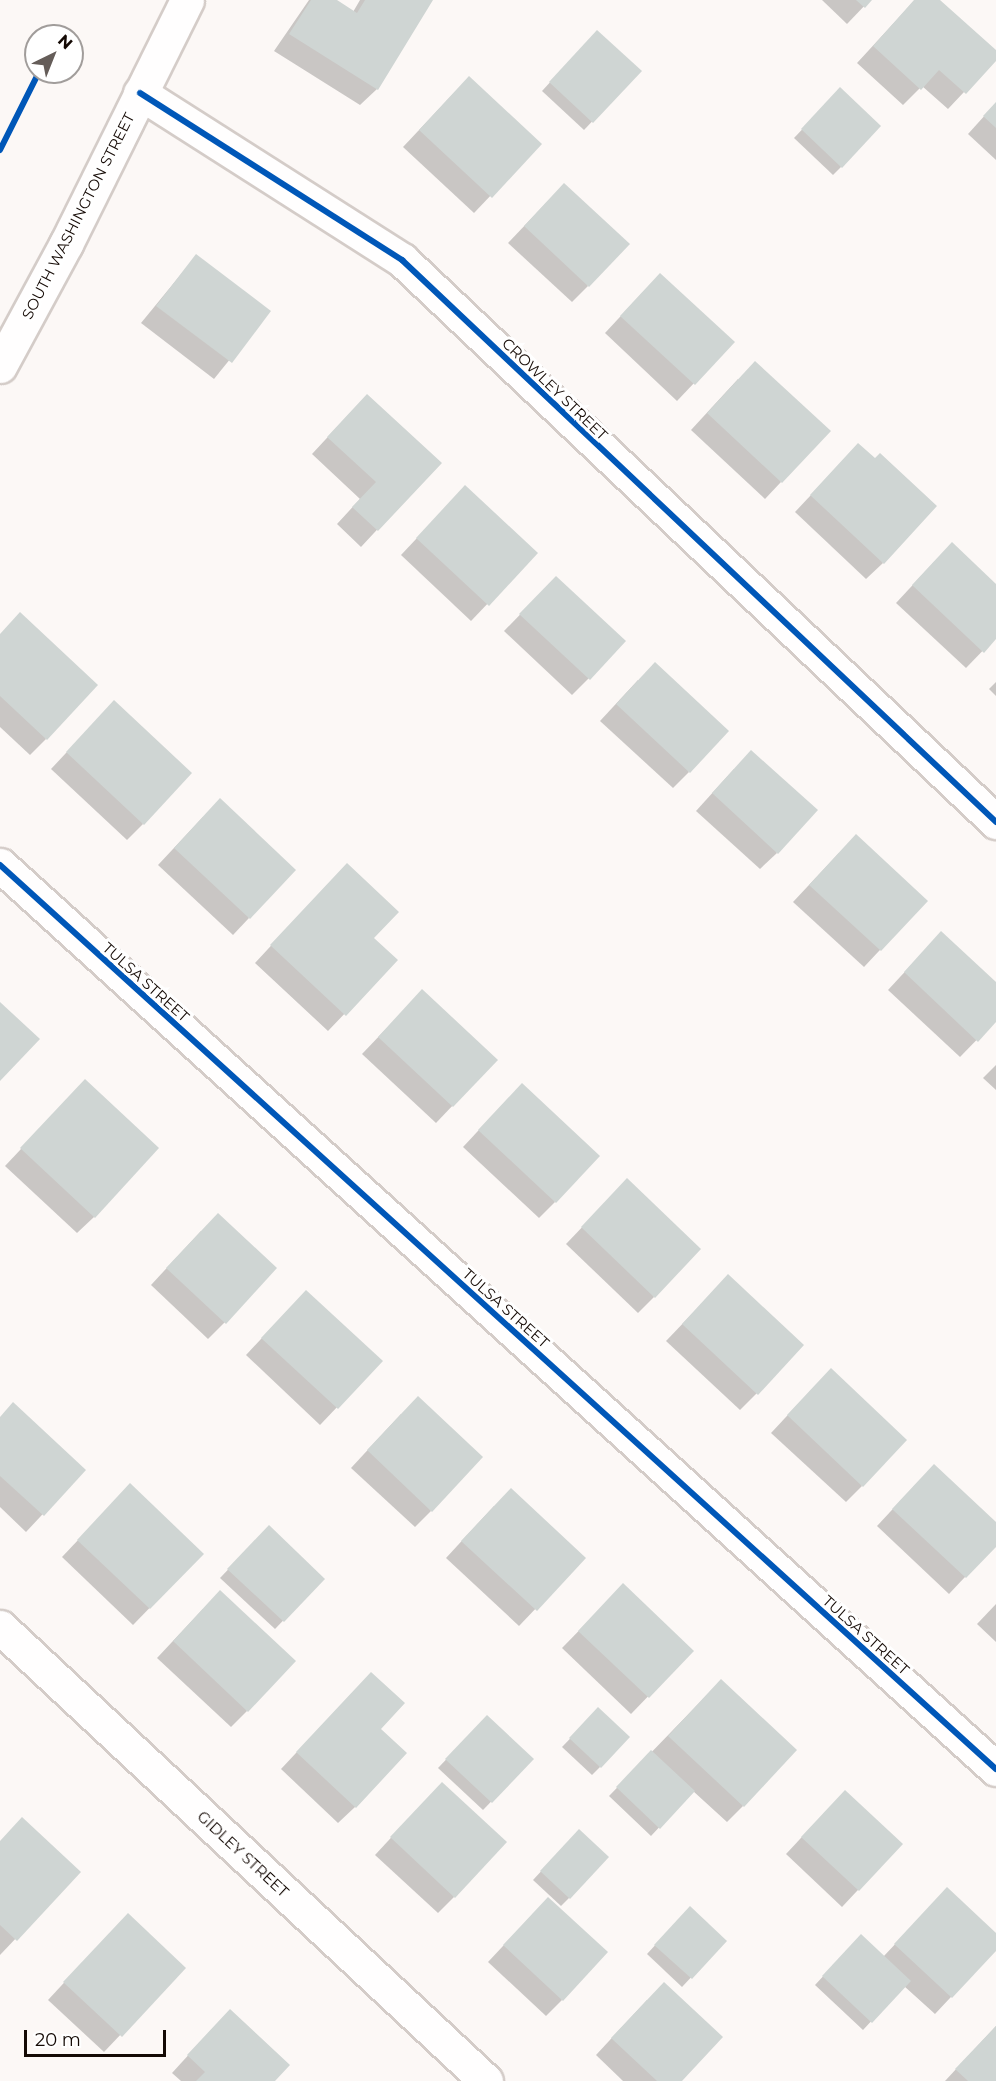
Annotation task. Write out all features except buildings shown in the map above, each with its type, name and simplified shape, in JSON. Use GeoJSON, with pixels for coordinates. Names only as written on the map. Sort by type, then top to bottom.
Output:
{"type":"FeatureCollection","features":[{"type":"Feature","properties":{"kind":"street","name":"SOUTH WASHINGTON STREET"},"geometry":{"type":"LineString","coordinates":[[0,366],[66,244],[186,0]]}},
{"type":"Feature","properties":{"kind":"street","name":"CROWLEY STREET"},"geometry":{"type":"LineString","coordinates":[[140,93],[402,260],[996,822]]}},
{"type":"Feature","properties":{"kind":"street","name":"TULSA STREET"},"geometry":{"type":"LineString","coordinates":[[0,865],[996,1769]]}},
{"type":"Feature","properties":{"kind":"street","name":"GIDLEY STREET"},"geometry":{"type":"LineString","coordinates":[[0,1628],[486,2081]]}},
{"type":"Feature","properties":{"kind":"cycle path"},"geometry":{"type":"LineString","coordinates":[[0,150],[33,84]]}},
{"type":"Feature","properties":{"kind":"cycle path"},"geometry":{"type":"LineString","coordinates":[[140,93],[402,260],[996,822]]}},
{"type":"Feature","properties":{"kind":"cycle path"},"geometry":{"type":"LineString","coordinates":[[0,865],[996,1769]]}}]}
